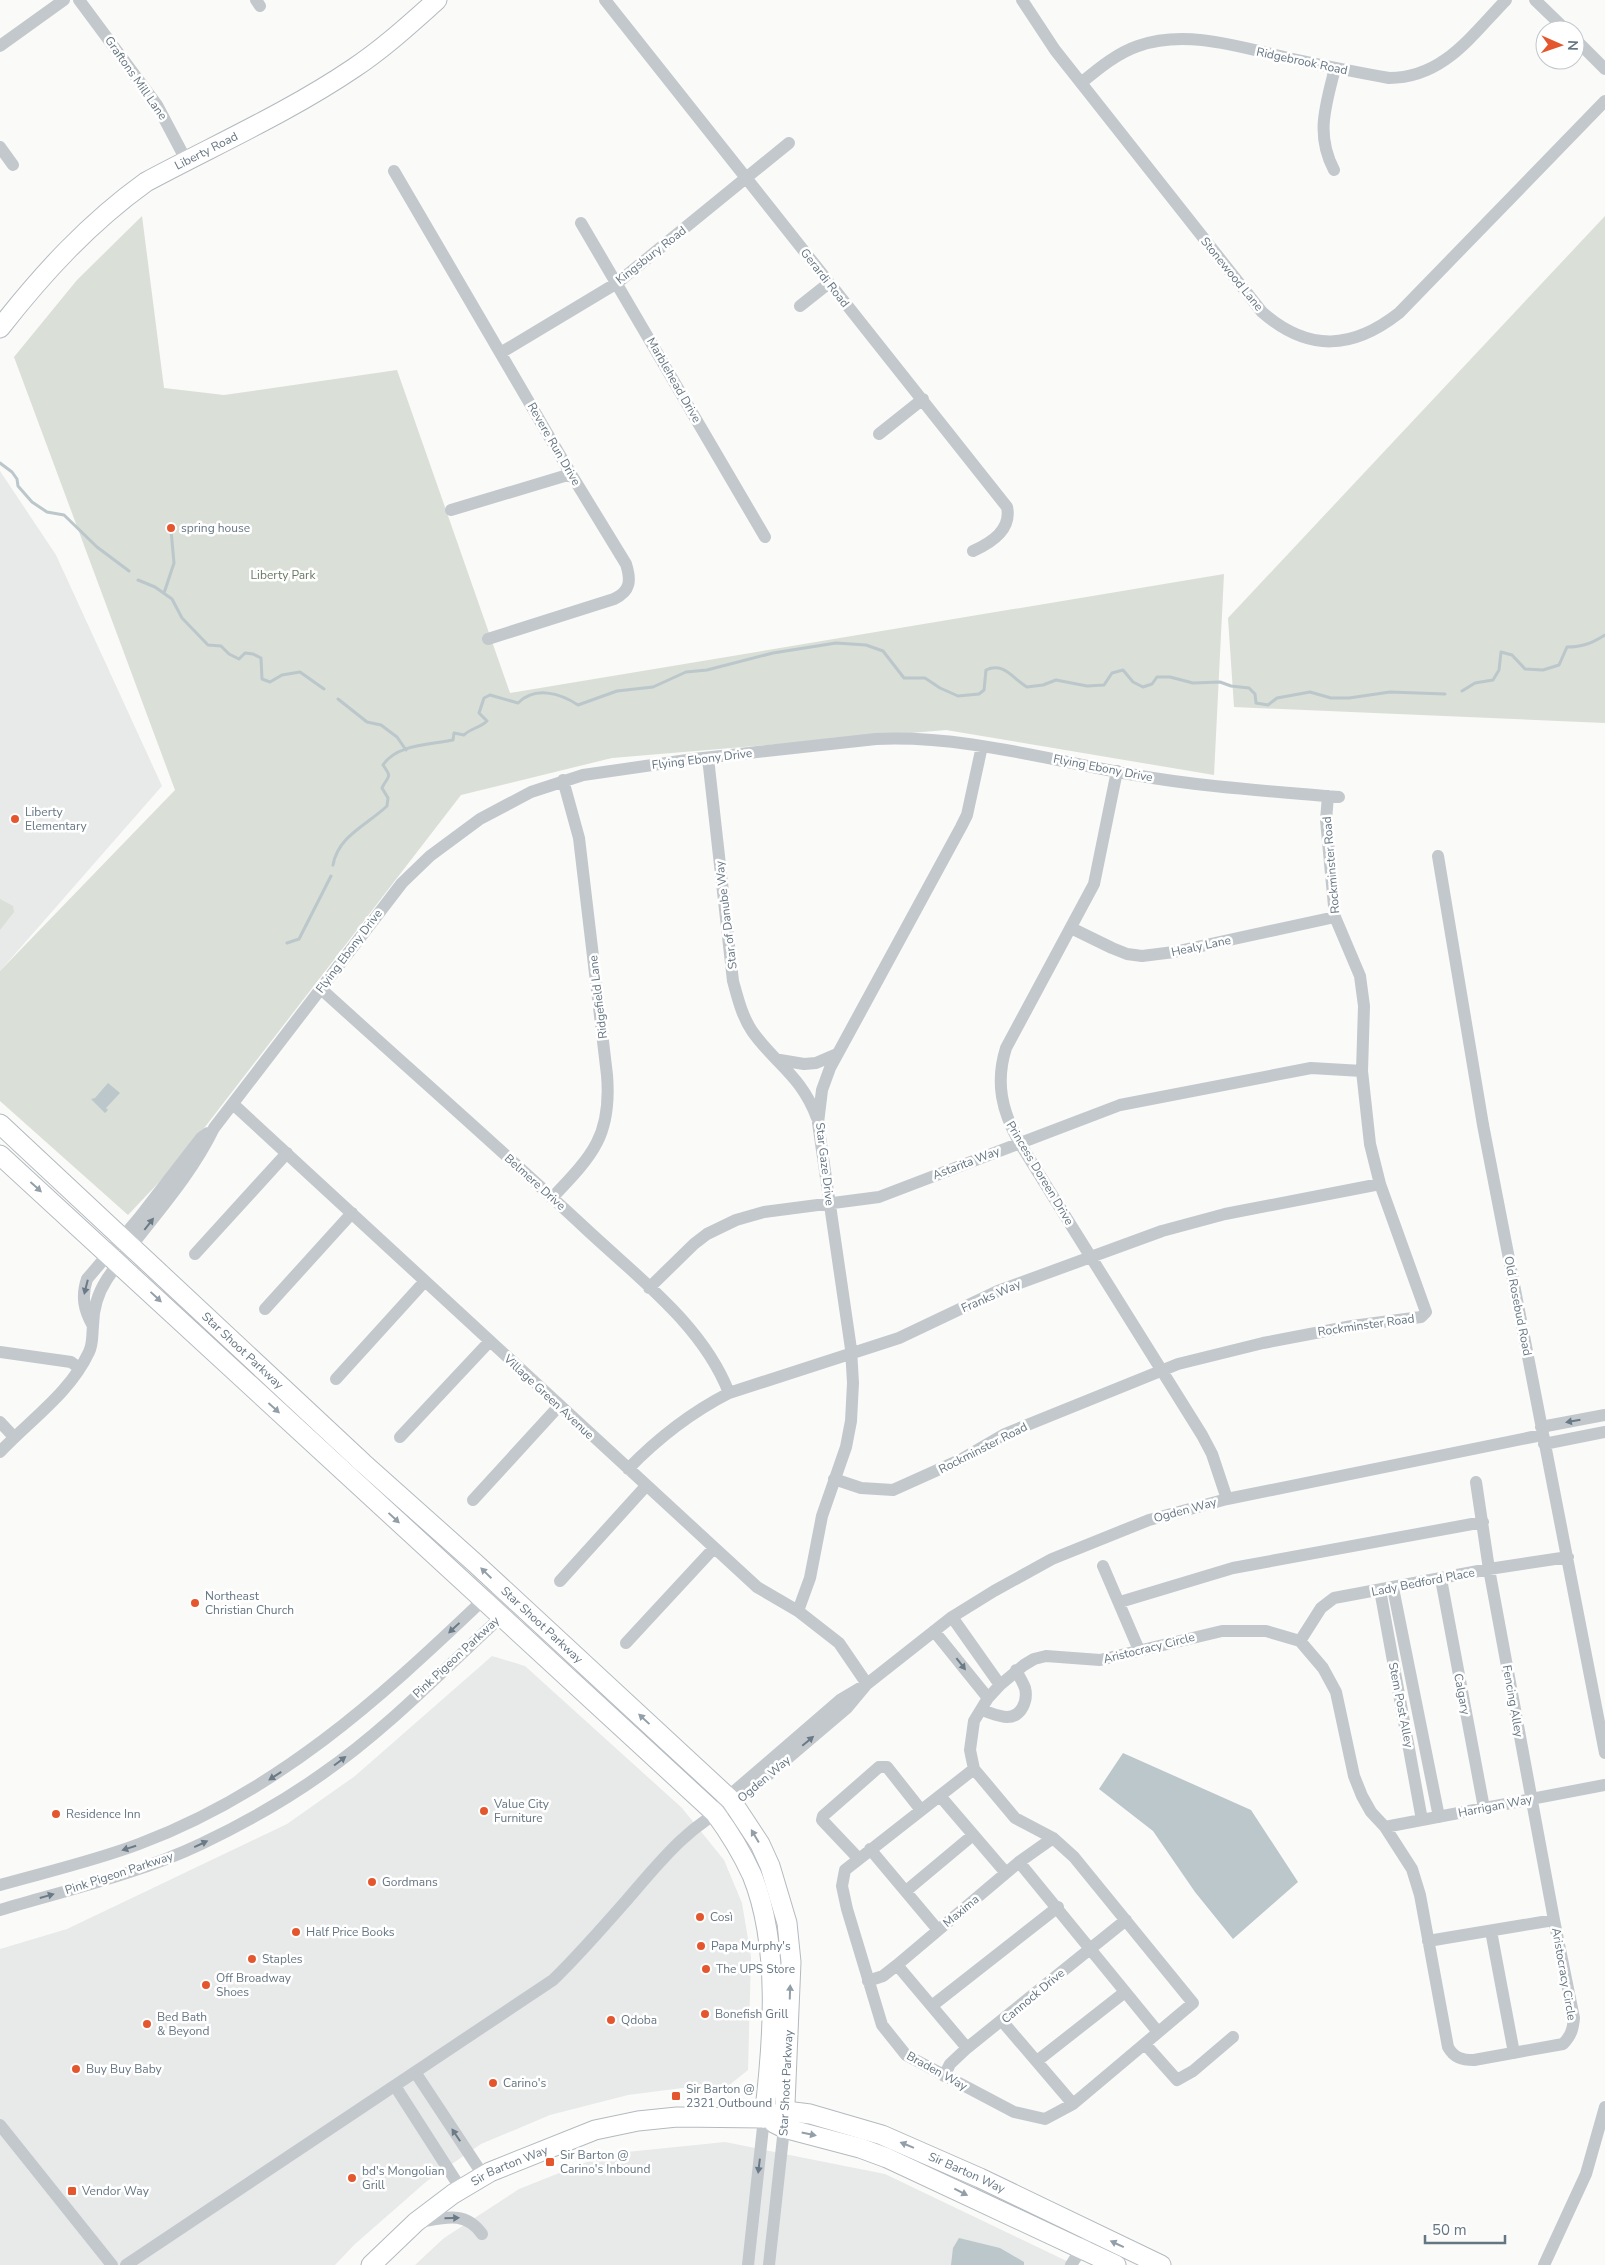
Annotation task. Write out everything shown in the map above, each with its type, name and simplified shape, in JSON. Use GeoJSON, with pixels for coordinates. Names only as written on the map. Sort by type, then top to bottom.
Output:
{"type":"FeatureCollection","features":[{"type":"Feature","properties":{"kind":"street"},"geometry":{"type":"LineString","coordinates":[[0,46],[64,0]]}},
{"type":"Feature","properties":{"kind":"street","name":"Graftons Mill Lane"},"geometry":{"type":"LineString","coordinates":[[79,0],[157,105],[186,160]]}},
{"type":"Feature","properties":{"kind":"street","name":"Liberty Road"},"geometry":{"type":"LineString","coordinates":[[0,328],[52,264],[94,222],[146,182],[306,97],[352,69],[405,28],[437,0]]}},
{"type":"Feature","properties":{"kind":"street","name":"Gerardi Road"},"geometry":{"type":"LineString","coordinates":[[605,0],[1007,507],[1009,515],[1000,535],[989,544],[972,551]]}},
{"type":"Feature","properties":{"kind":"street","name":"Stonewood Lane"},"geometry":{"type":"LineString","coordinates":[[1022,0],[1055,50],[1262,312],[1291,332],[1326,341],[1358,338],[1368,334],[1399,313],[1605,101]]}},
{"type":"Feature","properties":{"kind":"street","name":"Ridgebrook Road"},"geometry":{"type":"LineString","coordinates":[[1081,83],[1127,50],[1168,39],[1204,40],[1335,68],[1389,78],[1407,78],[1423,74],[1448,58],[1506,0]]}},
{"type":"Feature","properties":{"kind":"street"},"geometry":{"type":"LineString","coordinates":[[1535,0],[1556,20]]}},
{"type":"Feature","properties":{"kind":"street"},"geometry":{"type":"LineString","coordinates":[[1585,49],[1605,69]]}},
{"type":"Feature","properties":{"kind":"street"},"geometry":{"type":"LineString","coordinates":[[1334,170],[1323,143],[1323,127],[1335,68]]}},
{"type":"Feature","properties":{"kind":"street","name":"Kingsbury Road"},"geometry":{"type":"LineString","coordinates":[[502,352],[617,283],[789,142]]}},
{"type":"Feature","properties":{"kind":"street"},"geometry":{"type":"LineString","coordinates":[[0,147],[13,165]]}},
{"type":"Feature","properties":{"kind":"street","name":"Revere Run Drive"},"geometry":{"type":"LineString","coordinates":[[394,171],[502,352],[571,474],[626,564],[630,585],[626,592],[614,600],[488,639]]}},
{"type":"Feature","properties":{"kind":"street","name":"Marblehead Drive"},"geometry":{"type":"LineString","coordinates":[[582,223],[765,537]]}},
{"type":"Feature","properties":{"kind":"street"},"geometry":{"type":"LineString","coordinates":[[800,306],[829,283]]}},
{"type":"Feature","properties":{"kind":"street"},"geometry":{"type":"LineString","coordinates":[[879,434],[923,399]]}},
{"type":"Feature","properties":{"kind":"street"},"geometry":{"type":"LineString","coordinates":[[451,510],[571,474]]}},
{"type":"Feature","properties":{"kind":"street","name":"Flying Ebony Drive"},"geometry":{"type":"LineString","coordinates":[[0,1452],[52,1402],[89,1352],[93,1338],[93,1326],[83,1304],[84,1288],[87,1279],[114,1258],[127,1241],[177,1187],[205,1146],[214,1128],[402,883],[454,836],[502,806],[562,780],[627,768],[904,738],[936,739],[982,746],[1203,785],[1333,796]]}},
{"type":"Feature","properties":{"kind":"street","name":"Star Gaze Drive"},"geometry":{"type":"LineString","coordinates":[[798,1611],[810,1578],[822,1516],[846,1447],[851,1421],[853,1383],[818,1123],[822,1090],[837,1054],[964,821],[982,746]]}},
{"type":"Feature","properties":{"kind":"street","name":"Star of Danube Way"},"geometry":{"type":"LineString","coordinates":[[708,758],[737,996],[744,1018],[751,1030],[800,1083],[818,1123]]}},
{"type":"Feature","properties":{"kind":"street","name":"Princess Doreen Drive"},"geometry":{"type":"LineString","coordinates":[[1117,771],[1094,884],[1014,1033],[1002,1060],[1000,1094],[1005,1115],[1019,1142],[1212,1454],[1227,1499]]}},
{"type":"Feature","properties":{"kind":"street","name":"Ridgefield Lane"},"geometry":{"type":"LineString","coordinates":[[552,1198],[596,1146],[603,1132],[608,1103],[606,1066],[579,838],[562,780]]}},
{"type":"Feature","properties":{"kind":"street","name":"Rockminster Road"},"geometry":{"type":"LineString","coordinates":[[834,1478],[861,1488],[893,1490],[962,1459],[1005,1434],[1178,1364],[1263,1343],[1352,1326],[1421,1317],[1426,1312],[1380,1184],[1370,1144],[1362,1072],[1364,1006],[1360,976],[1335,917],[1326,820],[1333,796]]}},
{"type":"Feature","properties":{"kind":"street","name":"Old Rosebud Road"},"geometry":{"type":"LineString","coordinates":[[1438,856],[1483,1125],[1605,1753]]}},
{"type":"Feature","properties":{"kind":"street","name":"Healy Lane"},"geometry":{"type":"LineString","coordinates":[[1071,928],[1127,954],[1142,956],[1174,952],[1335,917]]}},
{"type":"Feature","properties":{"kind":"street","name":"Belmere Drive"},"geometry":{"type":"LineString","coordinates":[[320,988],[649,1288],[706,1347],[722,1375],[729,1393]]}},
{"type":"Feature","properties":{"kind":"street"},"geometry":{"type":"LineString","coordinates":[[778,1059],[804,1064],[816,1063],[837,1054]]}},
{"type":"Feature","properties":{"kind":"street","name":"Astarita Way"},"geometry":{"type":"LineString","coordinates":[[649,1288],[694,1244],[720,1227],[764,1212],[879,1196],[1120,1104],[1311,1068],[1362,1072]]}},
{"type":"Feature","properties":{"kind":"street","name":"Village Green Avenue"},"geometry":{"type":"LineString","coordinates":[[234,1104],[756,1587],[798,1611],[839,1643],[867,1684]]}},
{"type":"Feature","properties":{"kind":"street","name":"Star Shoot Parkway"},"geometry":{"type":"LineString","coordinates":[[0,1124],[730,1800],[760,1844],[770,1866],[787,1923],[791,1962],[785,2120],[769,2265]]}},
{"type":"Feature","properties":{"kind":"street"},"geometry":{"type":"LineString","coordinates":[[195,1254],[287,1152]]}},
{"type":"Feature","properties":{"kind":"street","name":"Star Shoot Parkway"},"geometry":{"type":"LineString","coordinates":[[0,1155],[715,1813],[727,1830],[752,1876],[763,1914],[770,1949],[771,2000],[764,2118],[748,2265]]}},
{"type":"Feature","properties":{"kind":"street","name":"Franks Way"},"geometry":{"type":"LineString","coordinates":[[628,1469],[670,1430],[697,1411],[729,1393],[850,1352],[899,1338],[998,1291],[1162,1231],[1226,1214],[1380,1184]]}},
{"type":"Feature","properties":{"kind":"street"},"geometry":{"type":"LineString","coordinates":[[265,1309],[352,1213]]}},
{"type":"Feature","properties":{"kind":"street"},"geometry":{"type":"LineString","coordinates":[[336,1379],[426,1282]]}},
{"type":"Feature","properties":{"kind":"street"},"geometry":{"type":"LineString","coordinates":[[400,1437],[490,1341]]}},
{"type":"Feature","properties":{"kind":"street"},"geometry":{"type":"LineString","coordinates":[[0,1352],[71,1362],[79,1368]]}},
{"type":"Feature","properties":{"kind":"street"},"geometry":{"type":"LineString","coordinates":[[473,1500],[559,1406]]}},
{"type":"Feature","properties":{"kind":"street"},"geometry":{"type":"LineString","coordinates":[[1542,1435],[1605,1415]]}},
{"type":"Feature","properties":{"kind":"street"},"geometry":{"type":"LineString","coordinates":[[0,1422],[14,1437]]}},
{"type":"Feature","properties":{"kind":"street"},"geometry":{"type":"LineString","coordinates":[[1542,1435],[1605,1432]]}},
{"type":"Feature","properties":{"kind":"street","name":"Ogden Way"},"geometry":{"type":"LineString","coordinates":[[126,2265],[553,1980],[581,1952],[680,1840],[847,1708],[867,1684],[952,1617],[1031,1570],[1094,1540],[1149,1520],[1227,1499],[1542,1435]]}},
{"type":"Feature","properties":{"kind":"street","name":"Fencing Alley"},"geometry":{"type":"LineString","coordinates":[[1476,1482],[1489,1569],[1554,1920]]}},
{"type":"Feature","properties":{"kind":"street"},"geometry":{"type":"LineString","coordinates":[[560,1581],[646,1486]]}},
{"type":"Feature","properties":{"kind":"street"},"geometry":{"type":"LineString","coordinates":[[1120,1602],[1233,1568],[1483,1522]]}},
{"type":"Feature","properties":{"kind":"street"},"geometry":{"type":"LineString","coordinates":[[626,1644],[714,1548]]}},
{"type":"Feature","properties":{"kind":"street","name":"Lady Bedford Place"},"geometry":{"type":"LineString","coordinates":[[1300,1641],[1321,1608],[1334,1598],[1489,1569],[1568,1558]]}},
{"type":"Feature","properties":{"kind":"street"},"geometry":{"type":"LineString","coordinates":[[1103,1566],[1139,1650]]}},
{"type":"Feature","properties":{"kind":"street","name":"Calgary"},"geometry":{"type":"LineString","coordinates":[[1441,1579],[1484,1808]]}},
{"type":"Feature","properties":{"kind":"street","name":"Stem Post Alley"},"geometry":{"type":"LineString","coordinates":[[1394,1588],[1439,1817]]}},
{"type":"Feature","properties":{"kind":"street","name":"Stem Post Alley"},"geometry":{"type":"LineString","coordinates":[[1380,1590],[1422,1820]]}},
{"type":"Feature","properties":{"kind":"street","name":"Pink Pigeon Parkway"},"geometry":{"type":"LineString","coordinates":[[0,1885],[138,1845],[188,1823],[270,1780],[359,1715],[483,1600],[508,1594]]}},
{"type":"Feature","properties":{"kind":"street","name":"Pink Pigeon Parkway"},"geometry":{"type":"LineString","coordinates":[[0,1910],[163,1860],[200,1844],[281,1801],[322,1774],[379,1729],[501,1617],[508,1594]]}},
{"type":"Feature","properties":{"kind":"street"},"geometry":{"type":"LineString","coordinates":[[952,1617],[1000,1685]]}},
{"type":"Feature","properties":{"kind":"street","name":"Aristocracy Circle"},"geometry":{"type":"LineString","coordinates":[[974,1769],[970,1760],[970,1740],[974,1721],[988,1698],[1000,1685],[1016,1670],[1034,1659],[1046,1656],[1100,1660],[1222,1630],[1266,1631],[1300,1641],[1323,1668],[1336,1692],[1354,1776],[1371,1812],[1386,1827],[1412,1869],[1420,1895],[1428,1941],[1448,2046],[1451,2053],[1464,2060],[1474,2060],[1562,2044],[1573,2028],[1572,2003],[1554,1920],[1428,1941]]}},
{"type":"Feature","properties":{"kind":"street"},"geometry":{"type":"LineString","coordinates":[[934,1631],[988,1698]]}},
{"type":"Feature","properties":{"kind":"street"},"geometry":{"type":"LineString","coordinates":[[981,1710],[1006,1717],[1014,1716],[1020,1712],[1025,1702],[1025,1688],[1016,1670]]}},
{"type":"Feature","properties":{"kind":"street"},"geometry":{"type":"LineString","coordinates":[[858,1858],[822,1820],[823,1816],[879,1767],[887,1767],[921,1810]]}},
{"type":"Feature","properties":{"kind":"street"},"geometry":{"type":"LineString","coordinates":[[974,1769],[1015,1818],[1053,1838],[1074,1857],[1126,1920]]}},
{"type":"Feature","properties":{"kind":"street","name":"Braden Way"},"geometry":{"type":"LineString","coordinates":[[974,1769],[845,1870],[842,1886],[882,2025],[906,2055],[1014,2112],[1045,2119],[1073,2104],[1193,2003],[1126,1920]]}},
{"type":"Feature","properties":{"kind":"street","name":"Harrigan Way"},"geometry":{"type":"LineString","coordinates":[[1386,1827],[1605,1785]]}},
{"type":"Feature","properties":{"kind":"street"},"geometry":{"type":"LineString","coordinates":[[940,1796],[1006,1873]]}},
{"type":"Feature","properties":{"kind":"street"},"geometry":{"type":"LineString","coordinates":[[906,1891],[973,1835]]}},
{"type":"Feature","properties":{"kind":"street","name":"Maxima"},"geometry":{"type":"LineString","coordinates":[[868,1981],[883,1976],[1019,1862],[1053,1838]]}},
{"type":"Feature","properties":{"kind":"street"},"geometry":{"type":"LineString","coordinates":[[870,1850],[938,1930]]}},
{"type":"Feature","properties":{"kind":"street"},"geometry":{"type":"LineString","coordinates":[[1019,1862],[1058,1907],[1158,2032]]}},
{"type":"Feature","properties":{"kind":"street"},"geometry":{"type":"LineString","coordinates":[[933,2005],[1058,1907]]}},
{"type":"Feature","properties":{"kind":"street","name":"Cannock Drive"},"geometry":{"type":"LineString","coordinates":[[944,2076],[950,2064],[967,2048],[1090,1947],[1126,1920]]}},
{"type":"Feature","properties":{"kind":"street"},"geometry":{"type":"LineString","coordinates":[[1491,1931],[1514,2053]]}},
{"type":"Feature","properties":{"kind":"street"},"geometry":{"type":"LineString","coordinates":[[897,1965],[933,2005],[967,2048]]}},
{"type":"Feature","properties":{"kind":"street"},"geometry":{"type":"LineString","coordinates":[[1037,2061],[1125,1992]]}},
{"type":"Feature","properties":{"kind":"street"},"geometry":{"type":"LineString","coordinates":[[1002,2021],[1073,2104]]}},
{"type":"Feature","properties":{"kind":"street"},"geometry":{"type":"LineString","coordinates":[[1145,2044],[1177,2080],[1193,2071],[1233,2037]]}},
{"type":"Feature","properties":{"kind":"street"},"geometry":{"type":"LineString","coordinates":[[415,2072],[484,2175]]}},
{"type":"Feature","properties":{"kind":"street"},"geometry":{"type":"LineString","coordinates":[[395,2086],[461,2189]]}},
{"type":"Feature","properties":{"kind":"street"},"geometry":{"type":"LineString","coordinates":[[1544,2265],[1586,2174],[1605,2107]]}},
{"type":"Feature","properties":{"kind":"street","name":"Sir Barton Way"},"geometry":{"type":"LineString","coordinates":[[371,2265],[416,2222],[461,2189],[484,2175],[524,2157],[595,2130],[621,2124],[677,2117],[785,2120],[810,2114],[882,2135],[980,2178],[1086,2240],[1116,2265]]}},
{"type":"Feature","properties":{"kind":"street"},"geometry":{"type":"LineString","coordinates":[[0,2125],[112,2265]]}},
{"type":"Feature","properties":{"kind":"street"},"geometry":{"type":"LineString","coordinates":[[416,2222],[463,2218],[474,2223],[482,2234]]}},
{"type":"Feature","properties":{"kind":"street"},"geometry":{"type":"LineString","coordinates":[[1072,2265],[1086,2240]]}},
{"type":"Feature","properties":{"kind":"street","name":"Sir Barton Way"},"geometry":{"type":"LineString","coordinates":[[1086,2240],[1162,2265]]}},
{"type":"Feature","properties":{"kind":"shaded area"},"geometry":{"type":"Polygon","coordinates":[[[0,471],[56,555],[162,786],[0,971],[0,471]]]}},
{"type":"Feature","properties":{"kind":"shaded area"},"geometry":{"type":"Polygon","coordinates":[[[108,1083],[120,1093],[106,1108],[108,1110],[105,1113],[91,1099],[95,1098],[108,1083]]]}},
{"type":"Feature","properties":{"kind":"shaded area"},"geometry":{"type":"Polygon","coordinates":[[[492,1656],[525,1666],[682,1808],[724,1860],[742,1903],[751,1957],[748,2070],[728,2086],[698,2086],[628,2095],[550,2115],[481,2144],[427,2181],[354,2245],[335,2265],[0,2265],[0,1949],[67,1929],[287,1824],[355,1776],[492,1656]]]}},
{"type":"Feature","properties":{"kind":"shaded area"},"geometry":{"type":"Polygon","coordinates":[[[1123,1753],[1251,1810],[1298,1882],[1233,1939],[1195,1892],[1153,1831],[1099,1789],[1123,1753]]]}},
{"type":"Feature","properties":{"kind":"shaded area"},"geometry":{"type":"Polygon","coordinates":[[[725,2142],[885,2174],[1075,2265],[415,2265],[444,2238],[519,2189],[607,2154],[725,2142]]]}},
{"type":"Feature","properties":{"kind":"shaded area"},"geometry":{"type":"Polygon","coordinates":[[[959,2238],[1000,2248],[1024,2262],[1024,2265],[951,2265],[953,2248],[959,2238]]]}},
{"type":"Feature","properties":{"kind":"green space","name":"Liberty Park"},"geometry":{"type":"Polygon","coordinates":[[[142,216],[164,388],[224,395],[397,370],[510,693],[1224,574],[1214,775],[946,730],[612,758],[461,795],[178,1162],[128,1215],[0,1101],[0,971],[175,790],[14,357],[77,280],[142,216]]]}},
{"type":"Feature","properties":{"kind":"green space"},"geometry":{"type":"Polygon","coordinates":[[[1605,216],[1605,723],[1234,707],[1228,618],[1605,216]]]}},
{"type":"Feature","properties":{"kind":"green space"},"geometry":{"type":"Polygon","coordinates":[[[0,899],[13,906],[14,912],[0,930],[0,899]]]}},
{"type":"Feature","properties":{"kind":"waterway"},"geometry":{"type":"LineString","coordinates":[[0,463],[12,472],[17,479],[18,486],[32,502],[47,512],[64,515],[97,547],[129,571]]}},
{"type":"Feature","properties":{"kind":"waterway"},"geometry":{"type":"LineString","coordinates":[[164,593],[174,563],[171,530]]}},
{"type":"Feature","properties":{"kind":"waterway"},"geometry":{"type":"LineString","coordinates":[[138,580],[155,587],[172,599],[182,618],[208,645],[221,646],[229,654],[239,659],[245,653],[261,658],[262,679],[270,682],[282,675],[300,672],[324,689]]}},
{"type":"Feature","properties":{"kind":"waterway"},"geometry":{"type":"LineString","coordinates":[[1462,691],[1475,683],[1493,680],[1499,670],[1501,652],[1512,655],[1525,669],[1543,670],[1559,665],[1567,647],[1587,644],[1605,635]]}},
{"type":"Feature","properties":{"kind":"waterway"},"geometry":{"type":"LineString","coordinates":[[333,865],[336,855],[347,839],[387,806],[388,798],[382,788],[389,775],[383,765],[389,758],[415,746],[453,740],[454,733],[464,735],[481,725],[487,721],[479,713],[484,698],[490,695],[518,703],[532,694],[548,693],[563,697],[578,705],[617,691],[653,687],[686,672],[707,670],[773,653],[836,643],[866,645],[883,651],[904,678],[925,678],[940,688],[958,696],[979,694],[984,690],[986,670],[992,668],[1003,669],[1027,687],[1043,685],[1056,680],[1087,686],[1104,685],[1112,673],[1123,670],[1133,682],[1143,687],[1152,684],[1157,677],[1170,677],[1193,683],[1220,682],[1231,686],[1249,688],[1255,694],[1256,703],[1268,705],[1277,698],[1310,692],[1331,698],[1349,698],[1390,692],[1445,694]]}},
{"type":"Feature","properties":{"kind":"waterway"},"geometry":{"type":"LineString","coordinates":[[338,699],[367,722],[381,725],[397,737],[406,750]]}},
{"type":"Feature","properties":{"kind":"waterway"},"geometry":{"type":"LineString","coordinates":[[287,943],[299,939],[331,876]]}},
{"type":"Feature","properties":{"kind":"place","name":"spring house"},"geometry":{"type":"Point","coordinates":[171,528]}},
{"type":"Feature","properties":{"kind":"place","name":"Liberty Elementary"},"geometry":{"type":"Point","coordinates":[15,819]}},
{"type":"Feature","properties":{"kind":"place","name":"Northeast Christian Church"},"geometry":{"type":"Point","coordinates":[195,1603]}},
{"type":"Feature","properties":{"kind":"place","name":"Value City Furniture"},"geometry":{"type":"Point","coordinates":[484,1811]}},
{"type":"Feature","properties":{"kind":"place","name":"Residence Inn"},"geometry":{"type":"Point","coordinates":[56,1814]}},
{"type":"Feature","properties":{"kind":"place","name":"Gordmans"},"geometry":{"type":"Point","coordinates":[372,1882]}},
{"type":"Feature","properties":{"kind":"place","name":"Così"},"geometry":{"type":"Point","coordinates":[700,1917]}},
{"type":"Feature","properties":{"kind":"place","name":"Half Price Books"},"geometry":{"type":"Point","coordinates":[296,1932]}},
{"type":"Feature","properties":{"kind":"place","name":"Papa Murphy's"},"geometry":{"type":"Point","coordinates":[701,1946]}},
{"type":"Feature","properties":{"kind":"place","name":"Staples"},"geometry":{"type":"Point","coordinates":[252,1959]}},
{"type":"Feature","properties":{"kind":"place","name":"The UPS Store"},"geometry":{"type":"Point","coordinates":[706,1969]}},
{"type":"Feature","properties":{"kind":"place","name":"Off Broadway Shoes"},"geometry":{"type":"Point","coordinates":[206,1985]}},
{"type":"Feature","properties":{"kind":"place","name":"Bonefish Grill"},"geometry":{"type":"Point","coordinates":[705,2014]}},
{"type":"Feature","properties":{"kind":"place","name":"Qdoba"},"geometry":{"type":"Point","coordinates":[611,2020]}},
{"type":"Feature","properties":{"kind":"place","name":"Bed Bath & Beyond"},"geometry":{"type":"Point","coordinates":[147,2024]}},
{"type":"Feature","properties":{"kind":"place","name":"Buy Buy Baby"},"geometry":{"type":"Point","coordinates":[76,2069]}},
{"type":"Feature","properties":{"kind":"place","name":"Carino's"},"geometry":{"type":"Point","coordinates":[493,2083]}},
{"type":"Feature","properties":{"kind":"place","name":"Sir Barton @ 2321 Outbound"},"geometry":{"type":"Point","coordinates":[676,2096]}},
{"type":"Feature","properties":{"kind":"place","name":"Sir Barton @ Carino's Inbound"},"geometry":{"type":"Point","coordinates":[550,2162]}},
{"type":"Feature","properties":{"kind":"place","name":"bd's Mongolian Grill"},"geometry":{"type":"Point","coordinates":[352,2178]}},
{"type":"Feature","properties":{"kind":"place","name":"Vendor Way"},"geometry":{"type":"Point","coordinates":[72,2191]}}]}
